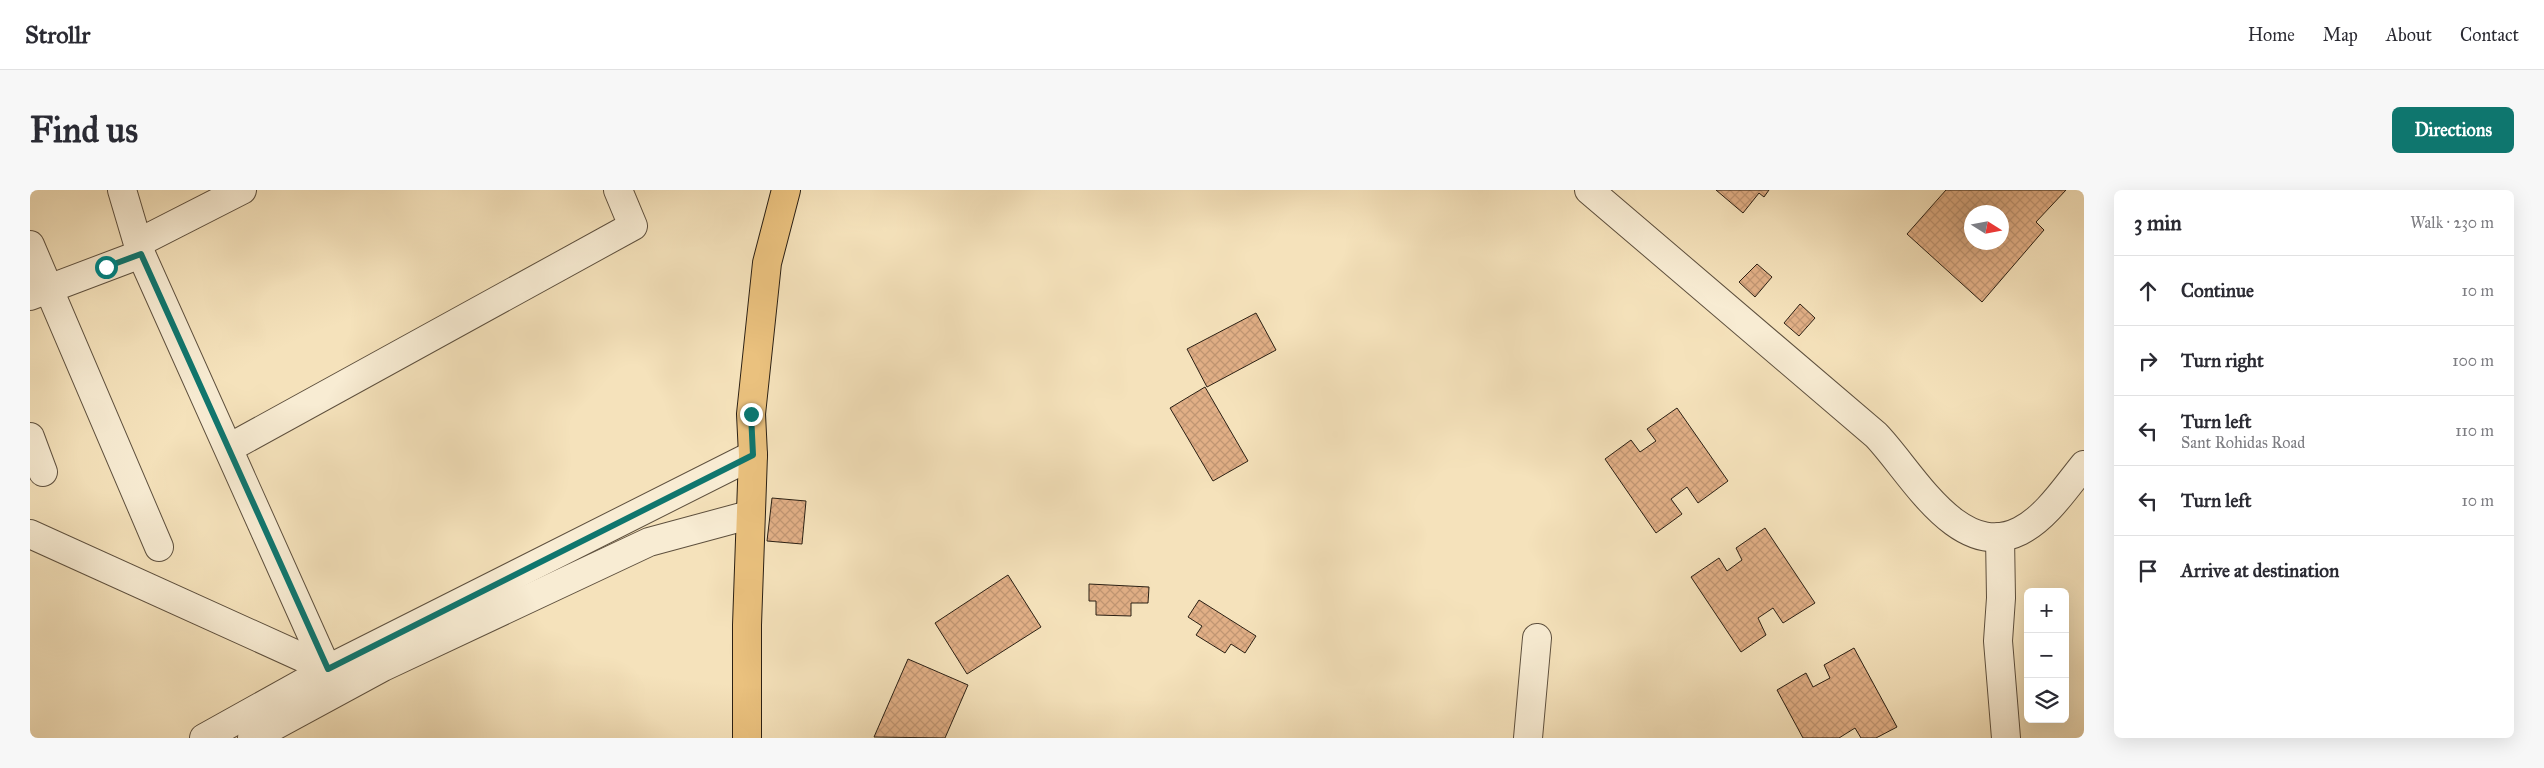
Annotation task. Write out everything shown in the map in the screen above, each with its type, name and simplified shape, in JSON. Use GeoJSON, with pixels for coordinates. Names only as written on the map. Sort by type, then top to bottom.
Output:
{"type":"FeatureCollection","features":[{"type":"Feature","properties":{"kind":"main road"},"geometry":{"type":"LineString","coordinates":[[747,738],[749,515],[753,455],[751,414],[766,263],[786,190]]}},
{"type":"Feature","properties":{"kind":"street"},"geometry":{"type":"LineString","coordinates":[[122,190],[139,249],[332,680]]}},
{"type":"Feature","properties":{"kind":"street"},"geometry":{"type":"LineString","coordinates":[[39,292],[139,249],[242,190]]}},
{"type":"Feature","properties":{"kind":"street"},"geometry":{"type":"LineString","coordinates":[[229,448],[633,226],[618,190]]}},
{"type":"Feature","properties":{"kind":"street"},"geometry":{"type":"LineString","coordinates":[[1589,190],[1876,435],[1894,454],[1929,499],[1946,516],[1963,528],[1982,536],[2000,537],[2020,531],[2037,519],[2084,465]]}},
{"type":"Feature","properties":{"kind":"street"},"geometry":{"type":"LineString","coordinates":[[30,245],[39,292],[159,547]]}},
{"type":"Feature","properties":{"kind":"street"},"geometry":{"type":"LineString","coordinates":[[30,437],[43,472]]}},
{"type":"Feature","properties":{"kind":"street"},"geometry":{"type":"LineString","coordinates":[[252,738],[332,680],[753,455]]}},
{"type":"Feature","properties":{"kind":"street"},"geometry":{"type":"LineString","coordinates":[[204,738],[649,542],[749,515]]}},
{"type":"Feature","properties":{"kind":"street"},"geometry":{"type":"LineString","coordinates":[[30,534],[332,680]]}},
{"type":"Feature","properties":{"kind":"street"},"geometry":{"type":"LineString","coordinates":[[2000,537],[2001,598],[1998,641],[2006,738]]}},
{"type":"Feature","properties":{"kind":"street"},"geometry":{"type":"LineString","coordinates":[[1528,738],[1537,638]]}},
{"type":"Feature","properties":{"kind":"building"},"geometry":{"type":"Polygon","coordinates":[[[1716,190],[1769,190],[1764,197],[1759,193],[1743,213],[1716,190]]]}},
{"type":"Feature","properties":{"kind":"building"},"geometry":{"type":"Polygon","coordinates":[[[1946,190],[2066,190],[2036,222],[2044,230],[1982,302],[1907,234],[1946,190]]]}},
{"type":"Feature","properties":{"kind":"building"},"geometry":{"type":"Polygon","coordinates":[[[1757,264],[1772,277],[1755,297],[1739,282],[1757,264]]]}},
{"type":"Feature","properties":{"kind":"building"},"geometry":{"type":"Polygon","coordinates":[[[1800,304],[1815,318],[1799,336],[1784,323],[1800,304]]]}},
{"type":"Feature","properties":{"kind":"building"},"geometry":{"type":"Polygon","coordinates":[[[1256,313],[1276,350],[1207,387],[1187,349],[1256,313]]]}},
{"type":"Feature","properties":{"kind":"building"},"geometry":{"type":"Polygon","coordinates":[[[1205,387],[1248,461],[1213,481],[1170,408],[1205,387]]]}},
{"type":"Feature","properties":{"kind":"building"},"geometry":{"type":"Polygon","coordinates":[[[1677,408],[1728,481],[1698,503],[1687,487],[1671,499],[1682,514],[1656,533],[1605,459],[1631,440],[1640,452],[1656,441],[1647,429],[1677,408]]]}},
{"type":"Feature","properties":{"kind":"building"},"geometry":{"type":"Polygon","coordinates":[[[772,498],[806,501],[802,544],[767,541],[772,498]]]}},
{"type":"Feature","properties":{"kind":"building"},"geometry":{"type":"Polygon","coordinates":[[[1765,528],[1815,603],[1783,623],[1773,608],[1758,618],[1766,635],[1741,652],[1691,577],[1719,558],[1727,571],[1742,560],[1736,548],[1765,528]]]}},
{"type":"Feature","properties":{"kind":"building"},"geometry":{"type":"Polygon","coordinates":[[[1008,575],[1041,627],[967,674],[935,623],[1008,575]]]}},
{"type":"Feature","properties":{"kind":"building"},"geometry":{"type":"Polygon","coordinates":[[[1089,584],[1149,587],[1148,603],[1131,603],[1131,616],[1096,615],[1096,601],[1089,601],[1089,584]]]}},
{"type":"Feature","properties":{"kind":"building"},"geometry":{"type":"Polygon","coordinates":[[[1199,600],[1256,636],[1245,653],[1231,644],[1225,653],[1196,635],[1202,626],[1188,617],[1199,600]]]}},
{"type":"Feature","properties":{"kind":"building"},"geometry":{"type":"Polygon","coordinates":[[[1854,648],[1897,727],[1876,738],[1861,738],[1855,728],[1839,738],[1803,738],[1777,690],[1806,673],[1813,687],[1830,678],[1824,665],[1854,648]]]}},
{"type":"Feature","properties":{"kind":"building"},"geometry":{"type":"Polygon","coordinates":[[[908,659],[968,685],[945,738],[874,737],[908,659]]]}},
{"type":"Feature","properties":{"kind":"route"},"geometry":{"type":"LineString","coordinates":[[106,267],[141,254],[328,669],[753,455],[751,414]]}}]}
